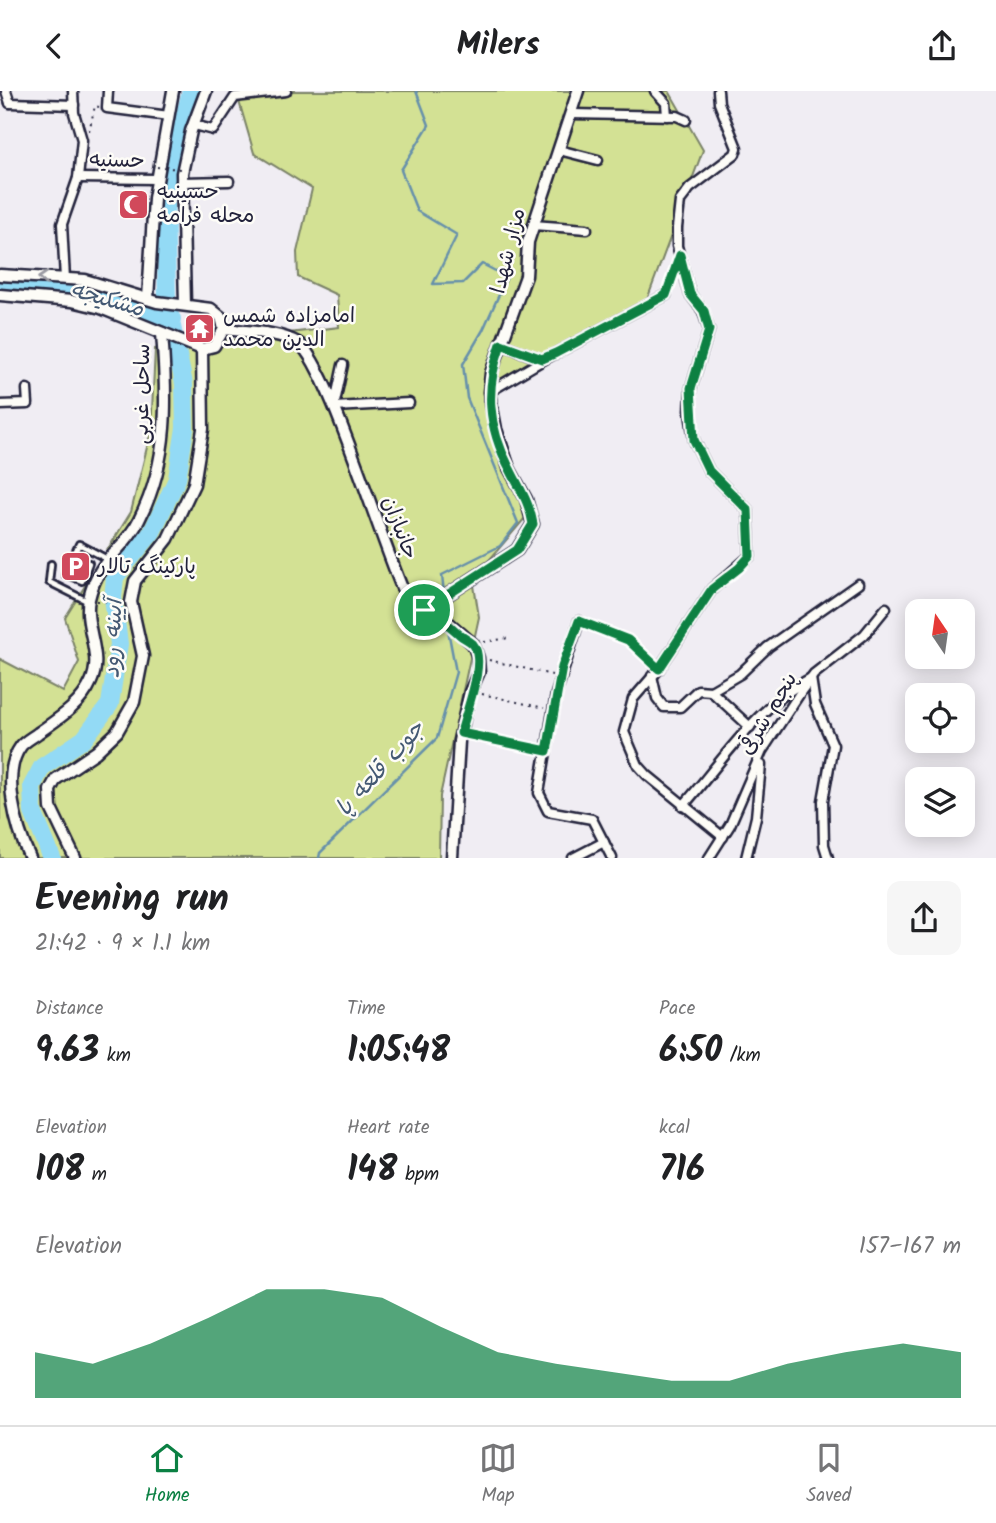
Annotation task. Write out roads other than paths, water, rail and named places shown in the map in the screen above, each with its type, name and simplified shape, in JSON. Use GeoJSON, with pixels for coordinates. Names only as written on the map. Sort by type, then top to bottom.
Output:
{"type":"FeatureCollection","features":[{"type":"Feature","properties":{"kind":"street"},"geometry":{"type":"LineString","coordinates":[[6,91],[10,103]]}},
{"type":"Feature","properties":{"kind":"street"},"geometry":{"type":"LineString","coordinates":[[65,279],[62,225],[78,178],[82,140],[73,91]]}},
{"type":"Feature","properties":{"kind":"street"},"geometry":{"type":"LineString","coordinates":[[108,91],[107,108],[169,116]]}},
{"type":"Feature","properties":{"kind":"street"},"geometry":{"type":"LineString","coordinates":[[152,301],[156,179],[173,91]]}},
{"type":"Feature","properties":{"kind":"street"},"geometry":{"type":"LineString","coordinates":[[182,305],[181,182],[194,125],[206,91]]}},
{"type":"Feature","properties":{"kind":"street"},"geometry":{"type":"LineString","coordinates":[[194,125],[213,130],[235,97],[286,91]]}},
{"type":"Feature","properties":{"kind":"street","name":"مزار شهدا"},"geometry":{"type":"LineString","coordinates":[[424,610],[517,550],[533,524],[526,499],[502,450],[489,392],[491,373],[526,276],[528,242],[578,91]]}},
{"type":"Feature","properties":{"kind":"street"},"geometry":{"type":"LineString","coordinates":[[654,91],[666,103],[667,116]]}},
{"type":"Feature","properties":{"kind":"street"},"geometry":{"type":"LineString","coordinates":[[718,91],[719,103],[737,148],[735,154],[690,188],[680,201],[677,228],[680,255],[690,294],[704,311],[709,330],[691,388],[694,440],[709,471],[748,510],[750,556],[712,589],[655,672],[633,699],[624,732],[638,765],[723,837]]}},
{"type":"Feature","properties":{"kind":"street"},"geometry":{"type":"LineString","coordinates":[[0,109],[10,103],[74,105]]}},
{"type":"Feature","properties":{"kind":"street"},"geometry":{"type":"LineString","coordinates":[[572,114],[667,116],[686,120]]}},
{"type":"Feature","properties":{"kind":"street"},"geometry":{"type":"LineString","coordinates":[[559,150],[598,160]]}},
{"type":"Feature","properties":{"kind":"street","name":"حسنیه"},"geometry":{"type":"LineString","coordinates":[[78,178],[156,179]]}},
{"type":"Feature","properties":{"kind":"street"},"geometry":{"type":"LineString","coordinates":[[181,182],[229,181]]}},
{"type":"Feature","properties":{"kind":"street"},"geometry":{"type":"LineString","coordinates":[[534,225],[587,229]]}},
{"type":"Feature","properties":{"kind":"street"},"geometry":{"type":"LineString","coordinates":[[0,275],[85,280],[152,301],[216,312],[224,329],[214,345],[202,349],[190,342],[72,301],[0,295]]}},
{"type":"Feature","properties":{"kind":"street"},"geometry":{"type":"LineString","coordinates":[[489,392],[542,359],[666,295]]}},
{"type":"Feature","properties":{"kind":"street","name":"جانبازان"},"geometry":{"type":"LineString","coordinates":[[224,329],[281,337],[300,344],[316,366],[334,407],[409,604],[447,621],[473,644],[479,672],[470,692],[455,773],[452,858]]}},
{"type":"Feature","properties":{"kind":"street","name":"ساحل غربی"},"geometry":{"type":"LineString","coordinates":[[30,858],[14,816],[11,779],[21,746],[77,703],[92,682],[97,661],[89,601],[100,567],[139,522],[158,473],[166,427],[165,333]]}},
{"type":"Feature","properties":{"kind":"street"},"geometry":{"type":"LineString","coordinates":[[501,344],[542,359]]}},
{"type":"Feature","properties":{"kind":"street"},"geometry":{"type":"LineString","coordinates":[[75,858],[51,809],[50,790],[56,779],[96,752],[117,732],[134,702],[143,656],[131,602],[135,581],[168,539],[194,484],[203,429],[202,349]]}},
{"type":"Feature","properties":{"kind":"street"},"geometry":{"type":"LineString","coordinates":[[342,365],[334,407],[409,403]]}},
{"type":"Feature","properties":{"kind":"street"},"geometry":{"type":"LineString","coordinates":[[0,405],[28,404],[27,389]]}},
{"type":"Feature","properties":{"kind":"street"},"geometry":{"type":"LineString","coordinates":[[655,672],[657,698],[664,707],[680,707],[698,690],[711,691],[740,674],[768,647],[858,584]]}},
{"type":"Feature","properties":{"kind":"street","name":"پنجم شرقی"},"geometry":{"type":"LineString","coordinates":[[709,858],[750,785],[762,751],[811,678],[864,635],[886,608]]}},
{"type":"Feature","properties":{"kind":"street"},"geometry":{"type":"LineString","coordinates":[[579,621],[560,676],[539,793],[541,803],[555,814],[592,819],[612,858]]}},
{"type":"Feature","properties":{"kind":"street"},"geometry":{"type":"LineString","coordinates":[[684,806],[713,772],[723,755],[750,727],[789,689],[811,678],[815,704],[833,744],[822,801],[824,845],[828,858]]}},
{"type":"Feature","properties":{"kind":"street"},"geometry":{"type":"LineString","coordinates":[[711,691],[750,727]]}},
{"type":"Feature","properties":{"kind":"street"},"geometry":{"type":"LineString","coordinates":[[746,858],[756,817],[762,751]]}},
{"type":"Feature","properties":{"kind":"street"},"geometry":{"type":"LineString","coordinates":[[573,858],[604,842]]}},
{"type":"Feature","properties":{"kind":"lane"},"geometry":{"type":"LineString","coordinates":[[89,562],[82,581],[65,574],[79,544],[107,559]]}},
{"type":"Feature","properties":{"kind":"lane"},"geometry":{"type":"LineString","coordinates":[[51,564],[48,582],[89,601]]}},
{"type":"Feature","properties":{"kind":"waterway","name":"آیینه رود"},"geometry":{"type":"LineString","coordinates":[[52,858],[33,812],[32,786],[42,767],[84,739],[110,704],[119,644],[113,598],[115,577],[152,532],[177,479],[185,428],[184,384],[167,302],[165,195],[191,91]]}},
{"type":"Feature","properties":{"kind":"waterway","name":"جوب قلعه پا"},"geometry":{"type":"LineString","coordinates":[[416,91],[429,125],[401,170],[417,211],[457,235],[433,284],[463,283],[482,264],[507,277],[483,330],[463,364],[467,398],[518,523],[500,546],[442,575],[444,594]]}},
{"type":"Feature","properties":{"kind":"waterway","name":"مشکیجه"},"geometry":{"type":"LineString","coordinates":[[0,284],[66,287],[172,319]]}},
{"type":"Feature","properties":{"kind":"waterway","name":"جوب قلعه پا"},"geometry":{"type":"LineString","coordinates":[[444,601],[446,615]]}},
{"type":"Feature","properties":{"kind":"waterway","name":"جوب قلعه پا"},"geometry":{"type":"LineString","coordinates":[[319,858],[320,853],[437,738],[456,672],[447,625]]}},
{"type":"Feature","properties":{"kind":"place","name":"حسینیه محله فرامه"},"geometry":{"type":"Point","coordinates":[134,204]}},
{"type":"Feature","properties":{"kind":"place","name":"امامزاده شمس الدین محمد"},"geometry":{"type":"Point","coordinates":[200,328]}},
{"type":"Feature","properties":{"kind":"place","name":"پارکینگ تالار"},"geometry":{"type":"Point","coordinates":[75,567]}}]}
